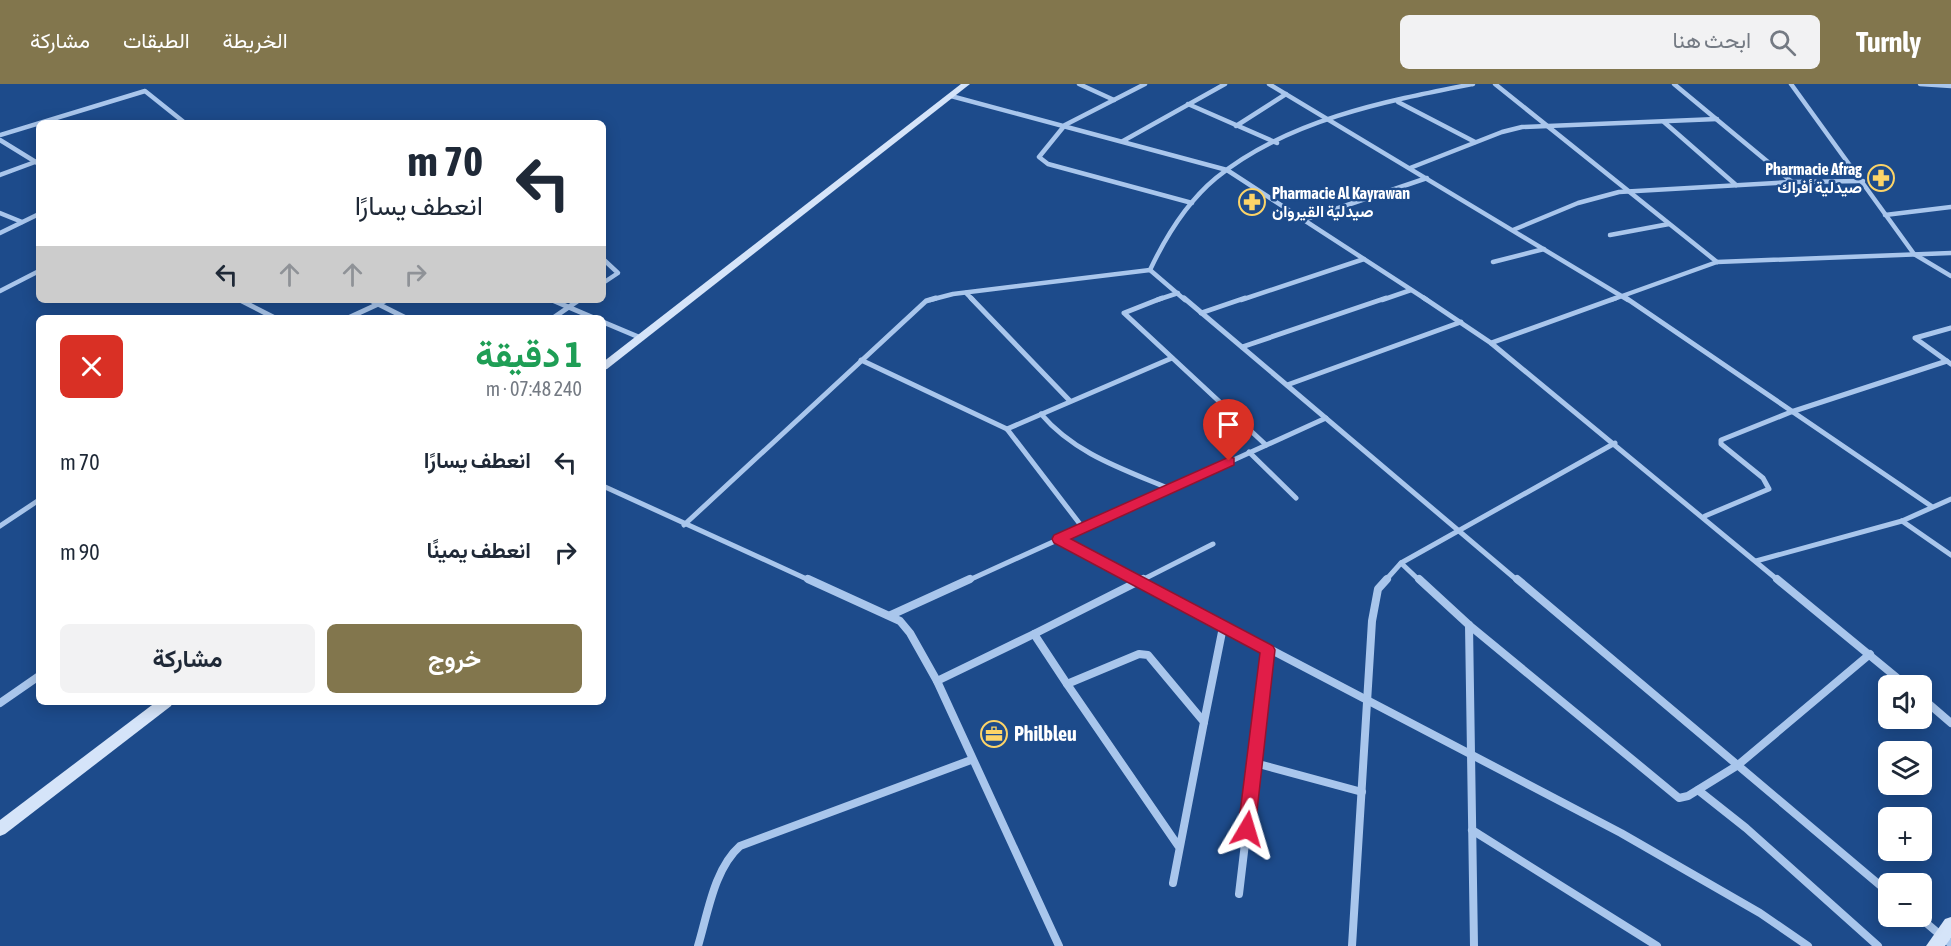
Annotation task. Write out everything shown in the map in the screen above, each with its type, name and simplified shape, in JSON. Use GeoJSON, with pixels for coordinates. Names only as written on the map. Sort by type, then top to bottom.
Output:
{"type":"FeatureCollection","features":[{"type":"Feature","properties":{"kind":"street"},"geometry":{"type":"LineString","coordinates":[[606,365],[965,84]]}},
{"type":"Feature","properties":{"kind":"street"},"geometry":{"type":"LineString","coordinates":[[1079,84],[1114,100]]}},
{"type":"Feature","properties":{"kind":"street"},"geometry":{"type":"LineString","coordinates":[[1144,84],[1065,125],[1041,151],[1039,157],[1048,165],[1192,202]]}},
{"type":"Feature","properties":{"kind":"street"},"geometry":{"type":"LineString","coordinates":[[1122,141],[1225,84]]}},
{"type":"Feature","properties":{"kind":"street"},"geometry":{"type":"LineString","coordinates":[[1269,84],[1621,295],[1931,506]]}},
{"type":"Feature","properties":{"kind":"street"},"geometry":{"type":"LineString","coordinates":[[1437,84],[1443,89]]}},
{"type":"Feature","properties":{"kind":"street"},"geometry":{"type":"LineString","coordinates":[[1150,270],[1155,257],[1192,202],[1227,170],[1277,143],[1331,121],[1443,89],[1473,84]]}},
{"type":"Feature","properties":{"kind":"street"},"geometry":{"type":"LineString","coordinates":[[1494,84],[1717,262]]}},
{"type":"Feature","properties":{"kind":"street"},"geometry":{"type":"LineString","coordinates":[[1674,84],[1792,182]]}},
{"type":"Feature","properties":{"kind":"street"},"geometry":{"type":"LineString","coordinates":[[1791,84],[1914,254],[1951,276]]}},
{"type":"Feature","properties":{"kind":"street"},"geometry":{"type":"LineString","coordinates":[[1920,84],[1951,86]]}},
{"type":"Feature","properties":{"kind":"street"},"geometry":{"type":"LineString","coordinates":[[49,120],[145,91],[152,94],[182,120]]}},
{"type":"Feature","properties":{"kind":"street"},"geometry":{"type":"LineString","coordinates":[[1236,126],[1286,94]]}},
{"type":"Feature","properties":{"kind":"street"},"geometry":{"type":"LineString","coordinates":[[951,96],[1227,170],[1306,219],[1491,343],[1705,516],[1894,675]]}},
{"type":"Feature","properties":{"kind":"street"},"geometry":{"type":"LineString","coordinates":[[1397,101],[1475,142]]}},
{"type":"Feature","properties":{"kind":"street"},"geometry":{"type":"LineString","coordinates":[[1188,104],[1277,143]]}},
{"type":"Feature","properties":{"kind":"street"},"geometry":{"type":"LineString","coordinates":[[1410,168],[1513,129],[1546,125],[1717,119]]}},
{"type":"Feature","properties":{"kind":"street"},"geometry":{"type":"LineString","coordinates":[[1664,121],[1736,185]]}},
{"type":"Feature","properties":{"kind":"street"},"geometry":{"type":"LineString","coordinates":[[0,135],[36,124]]}},
{"type":"Feature","properties":{"kind":"street"},"geometry":{"type":"LineString","coordinates":[[0,140],[36,162]]}},
{"type":"Feature","properties":{"kind":"street"},"geometry":{"type":"LineString","coordinates":[[0,175],[36,163]]}},
{"type":"Feature","properties":{"kind":"street"},"geometry":{"type":"LineString","coordinates":[[1306,219],[1427,178]]}},
{"type":"Feature","properties":{"kind":"street"},"geometry":{"type":"LineString","coordinates":[[1513,230],[1578,203],[1628,191],[1792,182],[1863,181]]}},
{"type":"Feature","properties":{"kind":"street"},"geometry":{"type":"LineString","coordinates":[[1885,215],[1951,207]]}},
{"type":"Feature","properties":{"kind":"street"},"geometry":{"type":"LineString","coordinates":[[0,213],[22,222]]}},
{"type":"Feature","properties":{"kind":"street"},"geometry":{"type":"LineString","coordinates":[[0,233],[36,215]]}},
{"type":"Feature","properties":{"kind":"street"},"geometry":{"type":"LineString","coordinates":[[1610,235],[1669,224]]}},
{"type":"Feature","properties":{"kind":"street"},"geometry":{"type":"LineString","coordinates":[[1493,262],[1544,249]]}},
{"type":"Feature","properties":{"kind":"street"},"geometry":{"type":"LineString","coordinates":[[1491,343],[1717,262],[1951,253]]}},
{"type":"Feature","properties":{"kind":"street"},"geometry":{"type":"LineString","coordinates":[[1202,313],[1364,259]]}},
{"type":"Feature","properties":{"kind":"street"},"geometry":{"type":"LineString","coordinates":[[606,262],[618,273],[606,281]]}},
{"type":"Feature","properties":{"kind":"street"},"geometry":{"type":"LineString","coordinates":[[684,525],[861,360],[933,297],[1150,270],[1878,884]]}},
{"type":"Feature","properties":{"kind":"street"},"geometry":{"type":"LineString","coordinates":[[0,291],[36,273]]}},
{"type":"Feature","properties":{"kind":"street"},"geometry":{"type":"LineString","coordinates":[[1242,347],[1411,290]]}},
{"type":"Feature","properties":{"kind":"street"},"geometry":{"type":"LineString","coordinates":[[966,293],[1070,401]]}},
{"type":"Feature","properties":{"kind":"street"},"geometry":{"type":"LineString","coordinates":[[1178,293],[1129,309],[1124,313],[1266,445]]}},
{"type":"Feature","properties":{"kind":"street"},"geometry":{"type":"LineString","coordinates":[[246,303],[269,315]]}},
{"type":"Feature","properties":{"kind":"street"},"geometry":{"type":"LineString","coordinates":[[559,303],[587,315]]}},
{"type":"Feature","properties":{"kind":"street"},"geometry":{"type":"LineString","coordinates":[[557,315],[575,303]]}},
{"type":"Feature","properties":{"kind":"street"},"geometry":{"type":"LineString","coordinates":[[354,315],[377,304],[400,315]]}},
{"type":"Feature","properties":{"kind":"street"},"geometry":{"type":"LineString","coordinates":[[1287,385],[1461,322]]}},
{"type":"Feature","properties":{"kind":"street"},"geometry":{"type":"LineString","coordinates":[[606,323],[641,338]]}},
{"type":"Feature","properties":{"kind":"street"},"geometry":{"type":"LineString","coordinates":[[1949,362],[1915,338],[1951,328]]}},
{"type":"Feature","properties":{"kind":"street"},"geometry":{"type":"LineString","coordinates":[[1007,429],[1172,358]]}},
{"type":"Feature","properties":{"kind":"street"},"geometry":{"type":"LineString","coordinates":[[861,360],[1007,429],[1083,528]]}},
{"type":"Feature","properties":{"kind":"street"},"geometry":{"type":"LineString","coordinates":[[1705,516],[1769,489],[1763,478],[1721,444],[1721,440],[1791,412],[1949,362]]}},
{"type":"Feature","properties":{"kind":"street"},"geometry":{"type":"LineString","coordinates":[[1041,414],[1053,430],[1072,444],[1170,489]]}},
{"type":"Feature","properties":{"kind":"street"},"geometry":{"type":"LineString","coordinates":[[891,615],[1326,418]]}},
{"type":"Feature","properties":{"kind":"street"},"geometry":{"type":"LineString","coordinates":[[1352,946],[1372,621],[1378,589],[1401,563],[1615,443]]}},
{"type":"Feature","properties":{"kind":"street"},"geometry":{"type":"LineString","coordinates":[[1249,452],[1296,498]]}},
{"type":"Feature","properties":{"kind":"street"},"geometry":{"type":"LineString","coordinates":[[606,487],[684,525],[891,615],[900,621],[910,633],[937,681],[971,760],[1059,946]]}},
{"type":"Feature","properties":{"kind":"street"},"geometry":{"type":"LineString","coordinates":[[1756,561],[1902,521],[1931,506],[1951,499]]}},
{"type":"Feature","properties":{"kind":"street"},"geometry":{"type":"LineString","coordinates":[[0,526],[36,502]]}},
{"type":"Feature","properties":{"kind":"street"},"geometry":{"type":"LineString","coordinates":[[1902,521],[1951,555]]}},
{"type":"Feature","properties":{"kind":"street"},"geometry":{"type":"LineString","coordinates":[[1059,539],[1136,582],[1473,754],[1701,878],[1808,946]]}},
{"type":"Feature","properties":{"kind":"street"},"geometry":{"type":"LineString","coordinates":[[937,681],[1212,544]]}},
{"type":"Feature","properties":{"kind":"street"},"geometry":{"type":"LineString","coordinates":[[1401,563],[1469,625],[1671,794],[1684,798],[1738,765],[1870,654]]}},
{"type":"Feature","properties":{"kind":"street"},"geometry":{"type":"LineString","coordinates":[[1469,625],[1473,754],[1474,946]]}},
{"type":"Feature","properties":{"kind":"street"},"geometry":{"type":"LineString","coordinates":[[1173,883],[1223,627]]}},
{"type":"Feature","properties":{"kind":"street"},"geometry":{"type":"LineString","coordinates":[[1034,634],[1179,847]]}},
{"type":"Feature","properties":{"kind":"street"},"geometry":{"type":"LineString","coordinates":[[1239,894],[1268,650]]}},
{"type":"Feature","properties":{"kind":"street"},"geometry":{"type":"LineString","coordinates":[[1067,684],[1139,654],[1148,655],[1204,722]]}},
{"type":"Feature","properties":{"kind":"street"},"geometry":{"type":"LineString","coordinates":[[0,704],[36,678]]}},
{"type":"Feature","properties":{"kind":"street"},"geometry":{"type":"LineString","coordinates":[[0,829],[162,705]]}},
{"type":"Feature","properties":{"kind":"street"},"geometry":{"type":"LineString","coordinates":[[1932,707],[1951,723]]}},
{"type":"Feature","properties":{"kind":"street"},"geometry":{"type":"LineString","coordinates":[[698,946],[723,867],[730,855],[740,846],[971,760]]}},
{"type":"Feature","properties":{"kind":"street"},"geometry":{"type":"LineString","coordinates":[[1255,764],[1362,792]]}},
{"type":"Feature","properties":{"kind":"street"},"geometry":{"type":"LineString","coordinates":[[1698,790],[1746,828],[1878,946]]}},
{"type":"Feature","properties":{"kind":"street"},"geometry":{"type":"LineString","coordinates":[[1472,830],[1657,946]]}},
{"type":"Feature","properties":{"kind":"street"},"geometry":{"type":"LineString","coordinates":[[1931,927],[1944,938]]}},
{"type":"Feature","properties":{"kind":"place","name":"Pharmacie Afrag صيدلية أفراك"},"geometry":{"type":"Point","coordinates":[1881,178]}},
{"type":"Feature","properties":{"kind":"place","name":"Pharmacie Al Kayrawan صيدلية القيروان"},"geometry":{"type":"Point","coordinates":[1252,202]}},
{"type":"Feature","properties":{"kind":"place","name":"Philbleu"},"geometry":{"type":"Point","coordinates":[994,734]}},
{"type":"Feature","properties":{"kind":"route"},"geometry":{"type":"LineString","coordinates":[[1229,461],[1059,539],[1136,582],[1268,650],[1247,829]]}}]}
